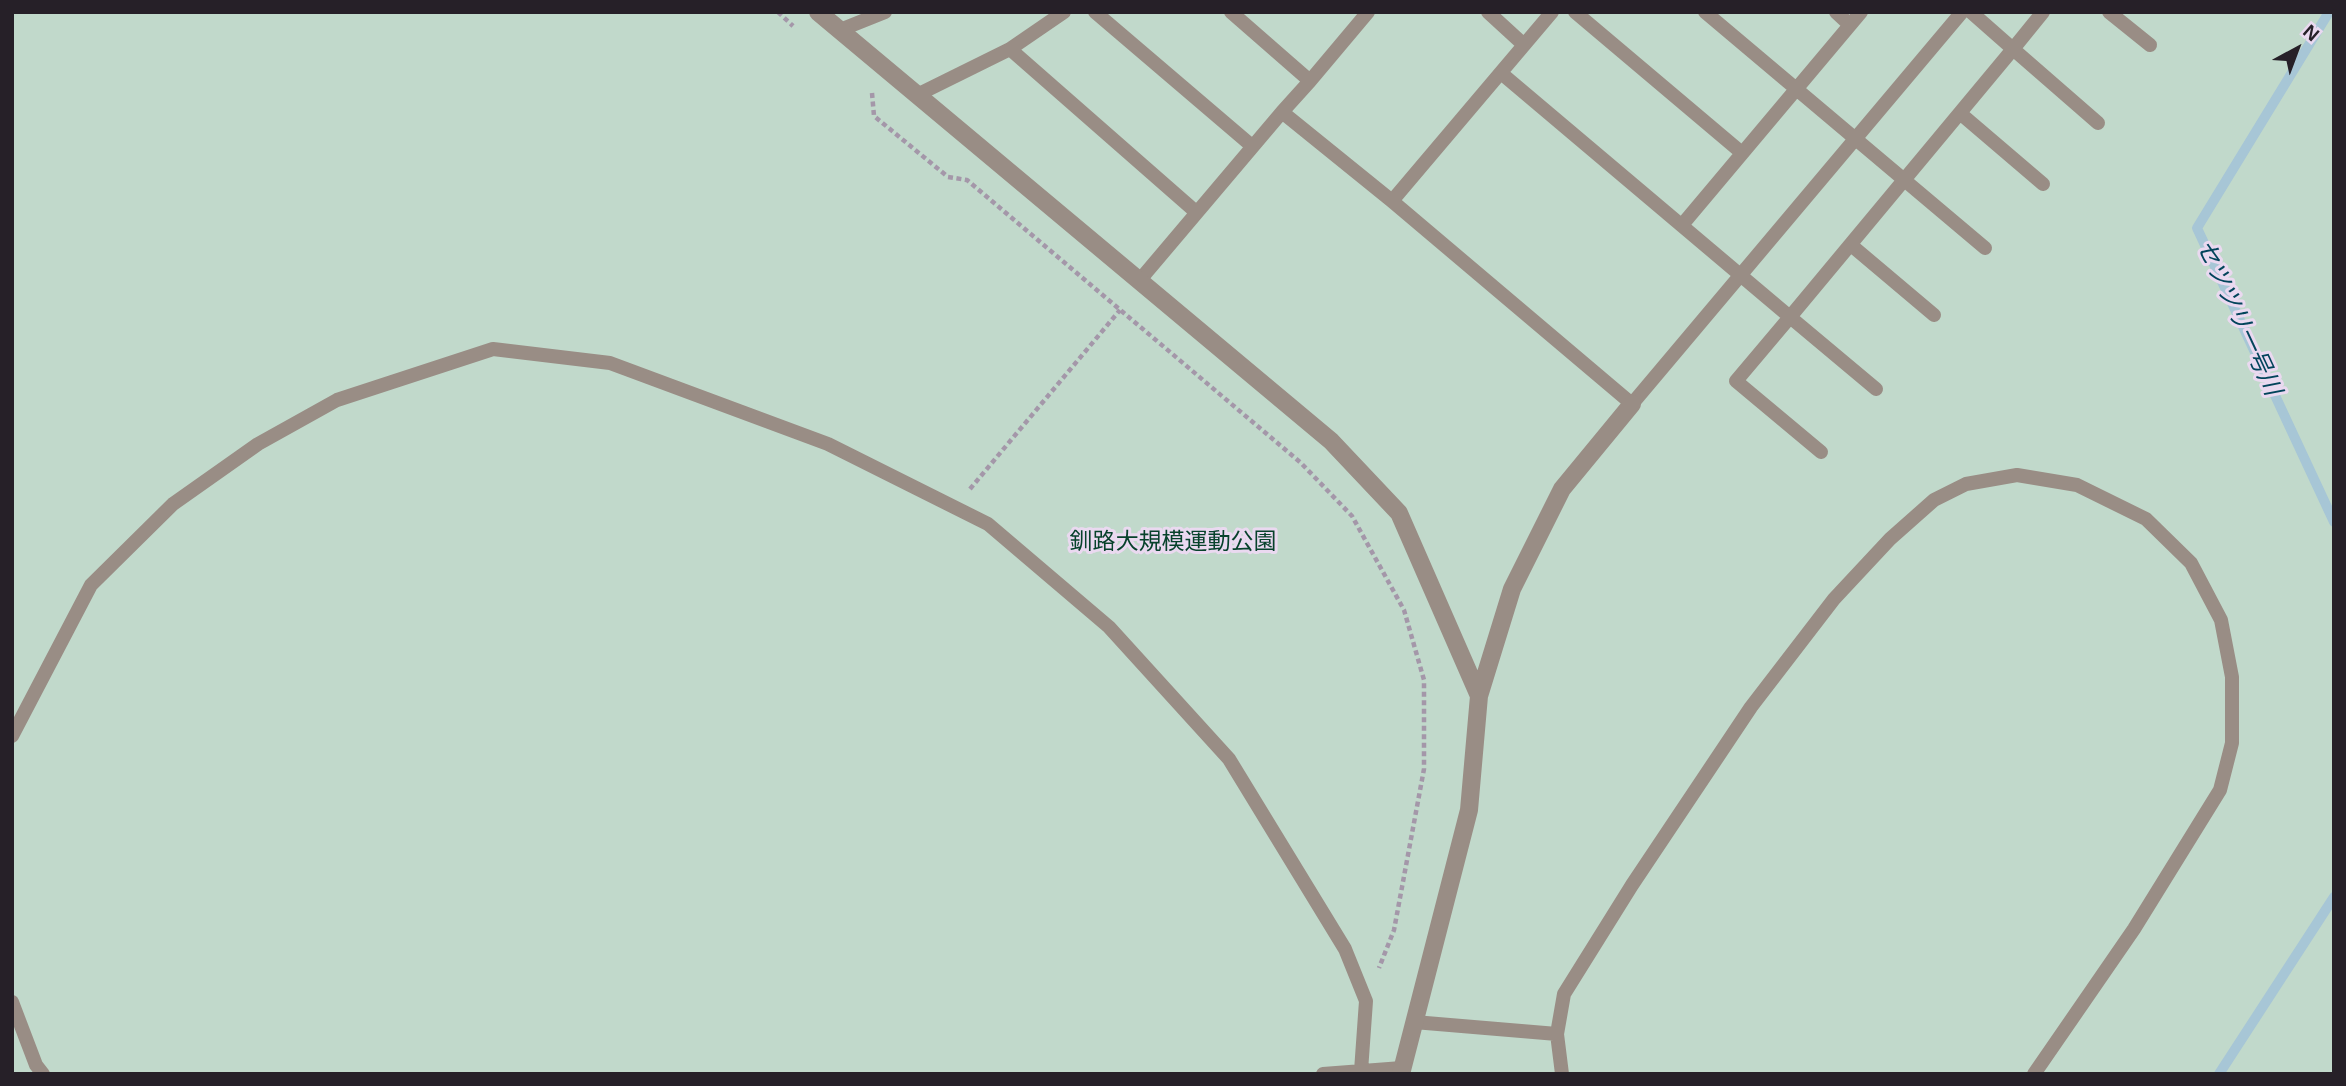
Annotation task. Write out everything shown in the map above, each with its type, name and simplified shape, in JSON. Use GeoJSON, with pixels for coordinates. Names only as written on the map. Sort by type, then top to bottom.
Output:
{"type":"FeatureCollection","features":[{"type":"Feature","properties":{"kind":"street"},"geometry":{"type":"LineString","coordinates":[[818,12],[1331,441],[1398,513],[1479,696]]}},
{"type":"Feature","properties":{"kind":"street"},"geometry":{"type":"LineString","coordinates":[[1402,1071],[1469,810],[1479,696],[1512,589],[1562,489],[1632,404]]}},
{"type":"Feature","properties":{"kind":"lane"},"geometry":{"type":"LineString","coordinates":[[840,30],[885,12]]}},
{"type":"Feature","properties":{"kind":"lane"},"geometry":{"type":"LineString","coordinates":[[917,95],[1010,49],[1064,12]]}},
{"type":"Feature","properties":{"kind":"lane"},"geometry":{"type":"LineString","coordinates":[[1095,12],[1252,146]]}},
{"type":"Feature","properties":{"kind":"lane"},"geometry":{"type":"LineString","coordinates":[[1231,12],[1310,81]]}},
{"type":"Feature","properties":{"kind":"lane"},"geometry":{"type":"LineString","coordinates":[[1488,12],[1524,45]]}},
{"type":"Feature","properties":{"kind":"lane"},"geometry":{"type":"LineString","coordinates":[[1392,201],[1552,12]]}},
{"type":"Feature","properties":{"kind":"lane"},"geometry":{"type":"LineString","coordinates":[[1575,12],[1742,153]]}},
{"type":"Feature","properties":{"kind":"lane"},"geometry":{"type":"LineString","coordinates":[[1705,12],[1985,248]]}},
{"type":"Feature","properties":{"kind":"lane"},"geometry":{"type":"LineString","coordinates":[[1836,12],[1850,25]]}},
{"type":"Feature","properties":{"kind":"lane"},"geometry":{"type":"LineString","coordinates":[[1682,225],[1861,12]]}},
{"type":"Feature","properties":{"kind":"lane"},"geometry":{"type":"LineString","coordinates":[[1282,112],[1392,201],[1632,404],[1962,12]]}},
{"type":"Feature","properties":{"kind":"lane"},"geometry":{"type":"LineString","coordinates":[[1971,12],[2098,123]]}},
{"type":"Feature","properties":{"kind":"lane"},"geometry":{"type":"LineString","coordinates":[[1821,452],[1736,381],[1961,114],[2043,12]]}},
{"type":"Feature","properties":{"kind":"lane"},"geometry":{"type":"LineString","coordinates":[[2109,12],[2150,45]]}},
{"type":"Feature","properties":{"kind":"lane"},"geometry":{"type":"LineString","coordinates":[[1139,281],[1310,81],[1363,14]]}},
{"type":"Feature","properties":{"kind":"lane"},"geometry":{"type":"LineString","coordinates":[[1010,49],[1196,212]]}},
{"type":"Feature","properties":{"kind":"lane"},"geometry":{"type":"LineString","coordinates":[[1501,73],[1876,389]]}},
{"type":"Feature","properties":{"kind":"lane"},"geometry":{"type":"LineString","coordinates":[[1961,114],[2043,184]]}},
{"type":"Feature","properties":{"kind":"lane"},"geometry":{"type":"LineString","coordinates":[[1851,245],[1934,315]]}},
{"type":"Feature","properties":{"kind":"lane"},"geometry":{"type":"LineString","coordinates":[[12,736],[91,585],[173,504],[258,444],[337,400],[493,349],[610,363],[828,444],[988,524],[1109,626],[1229,758],[1345,949],[1366,1001],[1361,1071]]}},
{"type":"Feature","properties":{"kind":"lane"},"geometry":{"type":"LineString","coordinates":[[1562,1074],[1558,1034],[1564,994],[1632,885],[1751,707],[1834,599],[1890,539],[1934,500],[1966,484],[2017,475],[2077,485],[2146,519],[2192,563],[2221,620],[2232,677],[2231,743],[2220,790],[2134,929],[2034,1074]]}},
{"type":"Feature","properties":{"kind":"lane"},"geometry":{"type":"LineString","coordinates":[[12,1002],[36,1065],[43,1074]]}},
{"type":"Feature","properties":{"kind":"lane"},"geometry":{"type":"LineString","coordinates":[[1414,1023],[1558,1034]]}},
{"type":"Feature","properties":{"kind":"lane"},"geometry":{"type":"LineString","coordinates":[[1323,1074],[1402,1071]]}},
{"type":"Feature","properties":{"kind":"path"},"geometry":{"type":"LineString","coordinates":[[778,12],[799,30]]}},
{"type":"Feature","properties":{"kind":"path"},"geometry":{"type":"LineString","coordinates":[[861,85],[872,94],[874,116],[948,177],[967,180],[1301,463],[1352,516],[1404,610],[1424,680],[1424,769],[1394,930],[1366,1001]]}},
{"type":"Feature","properties":{"kind":"path"},"geometry":{"type":"LineString","coordinates":[[955,508],[1120,310]]}},
{"type":"Feature","properties":{"kind":"green space","name":"釧路大規模運動公園"},"geometry":{"type":"Polygon","coordinates":[[[12,12],[2334,12],[2334,1074],[12,1074],[12,12]]]}},
{"type":"Feature","properties":{"kind":"waterway","name":"セツツリ一号川"},"geometry":{"type":"LineString","coordinates":[[2329,12],[2197,228],[2334,522]]}},
{"type":"Feature","properties":{"kind":"waterway","name":"セツツリ一号川"},"geometry":{"type":"LineString","coordinates":[[2219,1074],[2334,897]]}}]}
